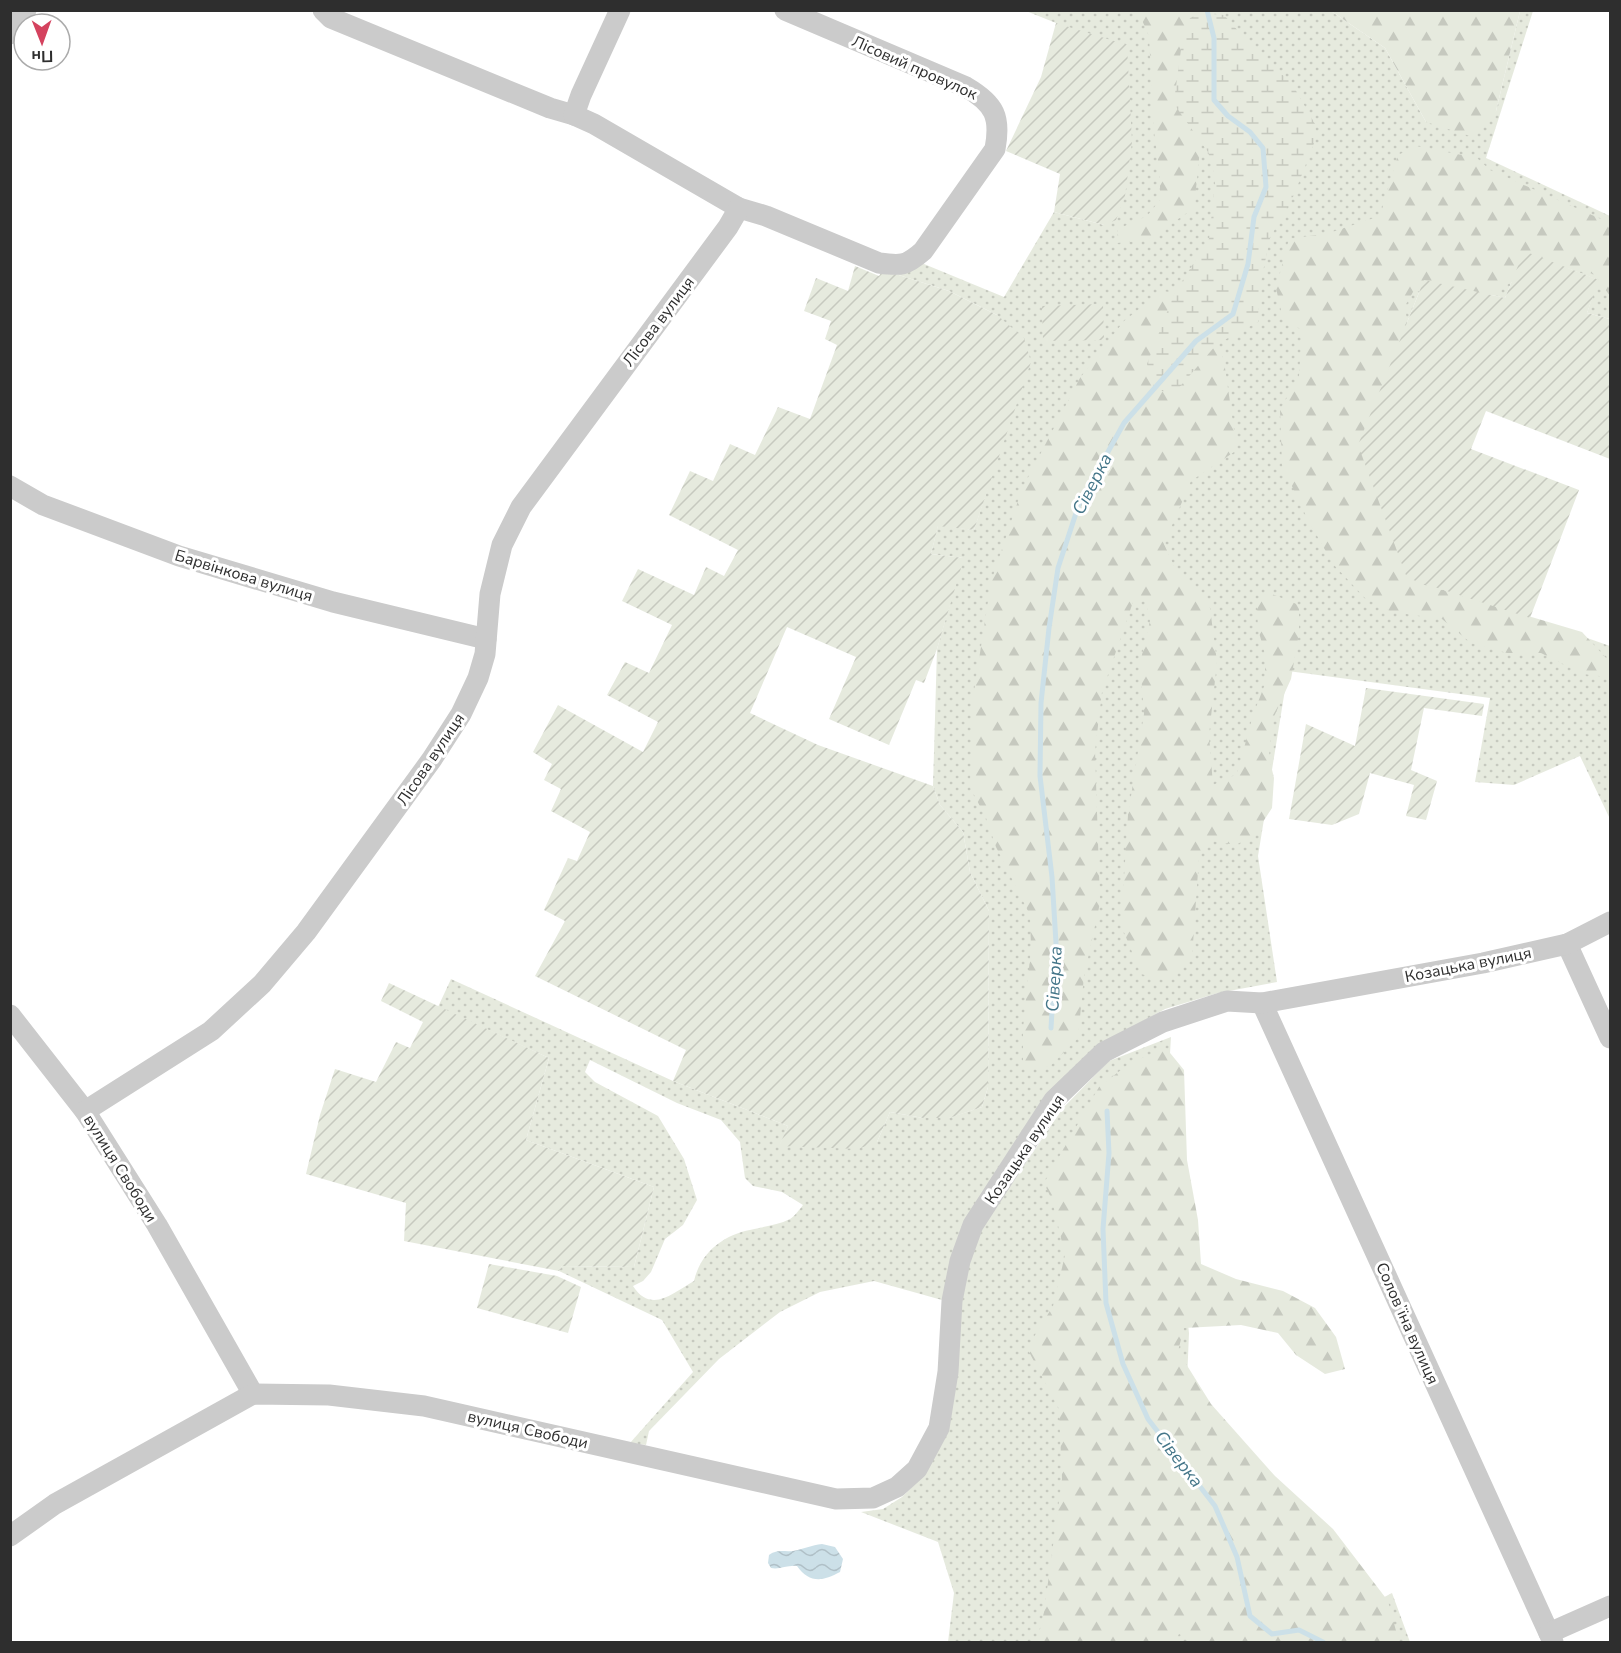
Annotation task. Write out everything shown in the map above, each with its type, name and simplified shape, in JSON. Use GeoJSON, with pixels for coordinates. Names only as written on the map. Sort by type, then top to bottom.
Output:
{"type":"FeatureCollection","features":[{"type":"Feature","properties":{"kind":"street"},"geometry":{"type":"LineString","coordinates":[[10,34],[26,10]]}},
{"type":"Feature","properties":{"kind":"street"},"geometry":{"type":"LineString","coordinates":[[324,10],[332,18],[594,124],[739,208]]}},
{"type":"Feature","properties":{"kind":"street"},"geometry":{"type":"LineString","coordinates":[[574,115],[620,10]]}},
{"type":"Feature","properties":{"kind":"street","name":"Лісовий провулок"},"geometry":{"type":"LineString","coordinates":[[739,208],[766,216],[879,263],[898,266],[909,263],[923,251],[995,150],[999,130],[993,112],[983,97],[966,87],[785,10]]}},
{"type":"Feature","properties":{"kind":"street","name":"Лісова вулиця"},"geometry":{"type":"LineString","coordinates":[[85,1111],[211,1031],[262,984],[306,932],[425,768],[462,714],[478,678],[485,654],[490,594],[502,546],[521,507],[728,227],[739,208]]}},
{"type":"Feature","properties":{"kind":"street","name":"Барвінкова вулиця"},"geometry":{"type":"LineString","coordinates":[[10,486],[43,505],[179,556],[333,602],[486,639]]}},
{"type":"Feature","properties":{"kind":"street","name":"Козацька вулиця"},"geometry":{"type":"LineString","coordinates":[[799,1489],[836,1499],[873,1498],[897,1487],[917,1469],[939,1428],[948,1372],[952,1301],[960,1261],[973,1225],[1054,1100],[1104,1052],[1163,1022],[1227,1002],[1262,1003],[1483,963],[1567,944],[1611,922]]}},
{"type":"Feature","properties":{"kind":"street"},"geometry":{"type":"LineString","coordinates":[[1567,944],[1611,1038]]}},
{"type":"Feature","properties":{"kind":"street","name":"Соловʼїна вулиця"},"geometry":{"type":"LineString","coordinates":[[1262,1003],[1551,1638]]}},
{"type":"Feature","properties":{"kind":"street","name":"вулиця Свободи"},"geometry":{"type":"LineString","coordinates":[[10,1015],[85,1111],[157,1225],[253,1394]]}},
{"type":"Feature","properties":{"kind":"street","name":"вулиця Свободи"},"geometry":{"type":"LineString","coordinates":[[10,1536],[55,1504],[253,1394],[329,1395],[424,1406],[799,1489]]}},
{"type":"Feature","properties":{"kind":"street"},"geometry":{"type":"LineString","coordinates":[[1551,1638],[1611,1606]]}},
{"type":"Feature","properties":{"kind":"green space"},"geometry":{"type":"Polygon","coordinates":[[[1026,11],[1331,11],[1385,48],[1426,122],[1496,111],[1520,11],[1533,11],[1486,158],[1610,216],[1610,319],[1587,313],[1598,280],[1524,251],[1505,298],[1424,280],[1358,445],[1530,618],[1610,646],[1610,819],[1580,756],[1514,785],[1475,782],[1490,698],[1288,671],[1258,856],[1277,982],[1218,993],[1165,1009],[1100,1045],[1049,1096],[942,1300],[874,1281],[820,1292],[780,1312],[719,1359],[649,1431],[646,1445],[630,1443],[693,1372],[662,1320],[559,1271],[562,1266],[634,1267],[654,1187],[526,1140],[549,1058],[438,1007],[451,979],[673,1081],[788,1126],[780,1145],[877,1142],[890,1112],[923,1118],[948,1118],[982,1107],[988,1087],[989,911],[970,872],[963,832],[940,805],[933,786],[937,649],[963,558],[931,554],[938,525],[974,530],[988,487],[997,315],[949,291],[883,270],[924,264],[1004,297],[1054,212],[1104,225],[1056,23],[1026,11]],[[590,1060],[585,1072],[595,1082],[658,1116],[684,1159],[697,1200],[683,1225],[665,1239],[651,1272],[643,1281],[633,1286],[647,1299],[655,1300],[670,1295],[694,1281],[706,1256],[727,1238],[790,1219],[803,1205],[782,1192],[753,1186],[745,1178],[740,1142],[721,1120],[677,1103],[590,1060]]]}},
{"type":"Feature","properties":{"kind":"green space"},"geometry":{"type":"Polygon","coordinates":[[[1138,11],[1204,11],[1206,91],[1194,208],[1148,240],[1117,243],[1118,229],[1147,216],[1160,200],[1149,36],[1138,11]]]}},
{"type":"Feature","properties":{"kind":"green space"},"geometry":{"type":"Polygon","coordinates":[[[1331,11],[1520,11],[1496,111],[1473,137],[1426,122],[1385,48],[1331,11]]]}},
{"type":"Feature","properties":{"kind":"green space"},"geometry":{"type":"Polygon","coordinates":[[[1201,13],[1224,15],[1263,59],[1291,82],[1315,124],[1316,138],[1294,195],[1270,238],[1260,286],[1258,322],[1217,344],[1177,390],[1165,392],[1154,388],[1147,364],[1174,294],[1209,239],[1215,184],[1208,152],[1176,107],[1175,94],[1182,42],[1190,18],[1201,13]]]}},
{"type":"Feature","properties":{"kind":"green space"},"geometry":{"type":"Polygon","coordinates":[[[1056,23],[1127,45],[1132,142],[1125,196],[1116,220],[1104,225],[1054,212],[1060,174],[1006,151],[1041,77],[1056,23]]]}},
{"type":"Feature","properties":{"kind":"green space"},"geometry":{"type":"Polygon","coordinates":[[[1416,146],[1477,158],[1490,170],[1610,223],[1610,296],[1594,274],[1535,261],[1512,282],[1483,298],[1431,290],[1413,292],[1405,306],[1409,335],[1400,528],[1401,564],[1415,582],[1582,632],[1607,659],[1607,677],[1583,674],[1541,653],[1507,653],[1471,643],[1442,619],[1392,612],[1365,598],[1333,564],[1307,518],[1282,465],[1280,410],[1299,376],[1302,330],[1283,319],[1276,288],[1289,239],[1329,233],[1380,216],[1398,155],[1416,146]]]}},
{"type":"Feature","properties":{"kind":"green space"},"geometry":{"type":"Polygon","coordinates":[[[1524,251],[1599,280],[1587,313],[1610,319],[1610,459],[1486,411],[1471,449],[1579,490],[1530,618],[1407,578],[1358,445],[1424,280],[1505,298],[1524,251]]]}},
{"type":"Feature","properties":{"kind":"green space"},"geometry":{"type":"Polygon","coordinates":[[[855,266],[879,276],[883,270],[949,291],[997,315],[1024,338],[1031,362],[974,530],[938,526],[931,554],[964,558],[937,649],[924,683],[916,680],[889,745],[829,719],[856,657],[787,627],[750,713],[818,745],[933,786],[940,805],[963,832],[970,872],[989,911],[988,1087],[982,1107],[949,1118],[923,1118],[890,1112],[877,1142],[858,1149],[779,1146],[788,1126],[673,1081],[686,1050],[535,976],[565,921],[544,910],[568,858],[577,861],[590,832],[551,811],[561,789],[544,780],[552,764],[533,752],[558,705],[643,752],[658,722],[607,695],[625,662],[649,673],[672,625],[622,601],[638,569],[694,595],[706,567],[724,576],[738,550],[669,515],[690,471],[713,481],[730,444],[755,455],[778,407],[810,419],[837,345],[825,339],[831,321],[804,311],[816,278],[848,291],[855,266]]]}},
{"type":"Feature","properties":{"kind":"green space"},"geometry":{"type":"Polygon","coordinates":[[[1162,291],[1202,296],[1224,361],[1237,450],[1191,481],[1164,544],[1174,566],[1210,608],[1217,662],[1209,735],[1213,785],[1237,774],[1253,715],[1265,684],[1265,654],[1258,629],[1257,605],[1267,592],[1299,605],[1299,633],[1291,679],[1272,721],[1269,757],[1274,778],[1272,808],[1255,834],[1236,845],[1207,840],[1199,857],[1192,958],[1167,981],[1141,974],[1121,925],[1128,815],[1144,714],[1140,663],[1150,621],[1146,601],[1133,602],[1102,692],[1095,751],[1100,903],[1084,976],[1078,1038],[1050,1066],[1028,1069],[1023,1062],[1023,1029],[1031,948],[1030,915],[996,847],[986,818],[970,787],[973,698],[991,582],[1022,489],[1080,378],[1124,321],[1162,291]]]}},
{"type":"Feature","properties":{"kind":"green space"},"geometry":{"type":"Polygon","coordinates":[[[1103,304],[1104,340],[1043,341],[1042,306],[1103,304]]]}},
{"type":"Feature","properties":{"kind":"green space"},"geometry":{"type":"Polygon","coordinates":[[[1366,688],[1484,704],[1482,716],[1424,708],[1411,770],[1437,781],[1426,820],[1406,816],[1414,785],[1370,773],[1359,814],[1332,825],[1289,819],[1306,724],[1355,746],[1366,688]]]}},
{"type":"Feature","properties":{"kind":"green space"},"geometry":{"type":"Polygon","coordinates":[[[389,983],[549,1058],[526,1140],[654,1187],[634,1267],[562,1266],[559,1271],[404,1241],[406,1203],[306,1174],[320,1115],[335,1069],[376,1082],[396,1042],[410,1048],[423,1022],[381,1001],[389,983]]]}},
{"type":"Feature","properties":{"kind":"green space"},"geometry":{"type":"Polygon","coordinates":[[[1171,1037],[1164,1154],[1177,1227],[1189,1333],[1186,1405],[1371,1604],[1392,1593],[1410,1642],[948,1642],[954,1593],[938,1542],[861,1512],[883,1509],[902,1497],[925,1474],[963,1283],[981,1229],[1063,1108],[1109,1061],[1171,1037]]]}},
{"type":"Feature","properties":{"kind":"green space"},"geometry":{"type":"Polygon","coordinates":[[[1166,1048],[1184,1070],[1187,1160],[1198,1220],[1201,1264],[1236,1279],[1283,1291],[1315,1308],[1336,1337],[1345,1369],[1325,1374],[1296,1355],[1278,1333],[1241,1325],[1184,1328],[1178,1351],[1211,1404],[1275,1476],[1333,1529],[1388,1601],[1399,1642],[1198,1642],[1179,1634],[1175,1642],[1037,1642],[1044,1612],[1062,1479],[1059,1409],[1027,1348],[1053,1306],[1065,1255],[1052,1200],[1044,1183],[1099,1087],[1130,1063],[1166,1048]]]}},
{"type":"Feature","properties":{"kind":"green space"},"geometry":{"type":"Polygon","coordinates":[[[489,1264],[557,1276],[581,1287],[568,1333],[477,1308],[489,1264]]]}},
{"type":"Feature","properties":{"kind":"water"},"geometry":{"type":"Polygon","coordinates":[[[822,1544],[835,1547],[843,1559],[840,1572],[827,1578],[816,1579],[806,1576],[797,1566],[771,1568],[768,1563],[769,1555],[775,1552],[793,1551],[822,1544]]]}},
{"type":"Feature","properties":{"kind":"waterway","name":"Сіверка"},"geometry":{"type":"LineString","coordinates":[[1051,1028],[1056,943],[1052,877],[1040,776],[1041,703],[1058,568],[1079,504],[1124,423],[1196,341],[1233,314],[1248,264],[1254,217],[1266,187],[1263,148],[1250,132],[1228,116],[1214,100],[1214,38],[1207,10]]}},
{"type":"Feature","properties":{"kind":"waterway","name":"Сіверка"},"geometry":{"type":"LineString","coordinates":[[1107,1111],[1109,1153],[1103,1229],[1106,1303],[1123,1364],[1148,1419],[1215,1506],[1237,1557],[1250,1616],[1272,1634],[1299,1630],[1323,1642]]}}]}
